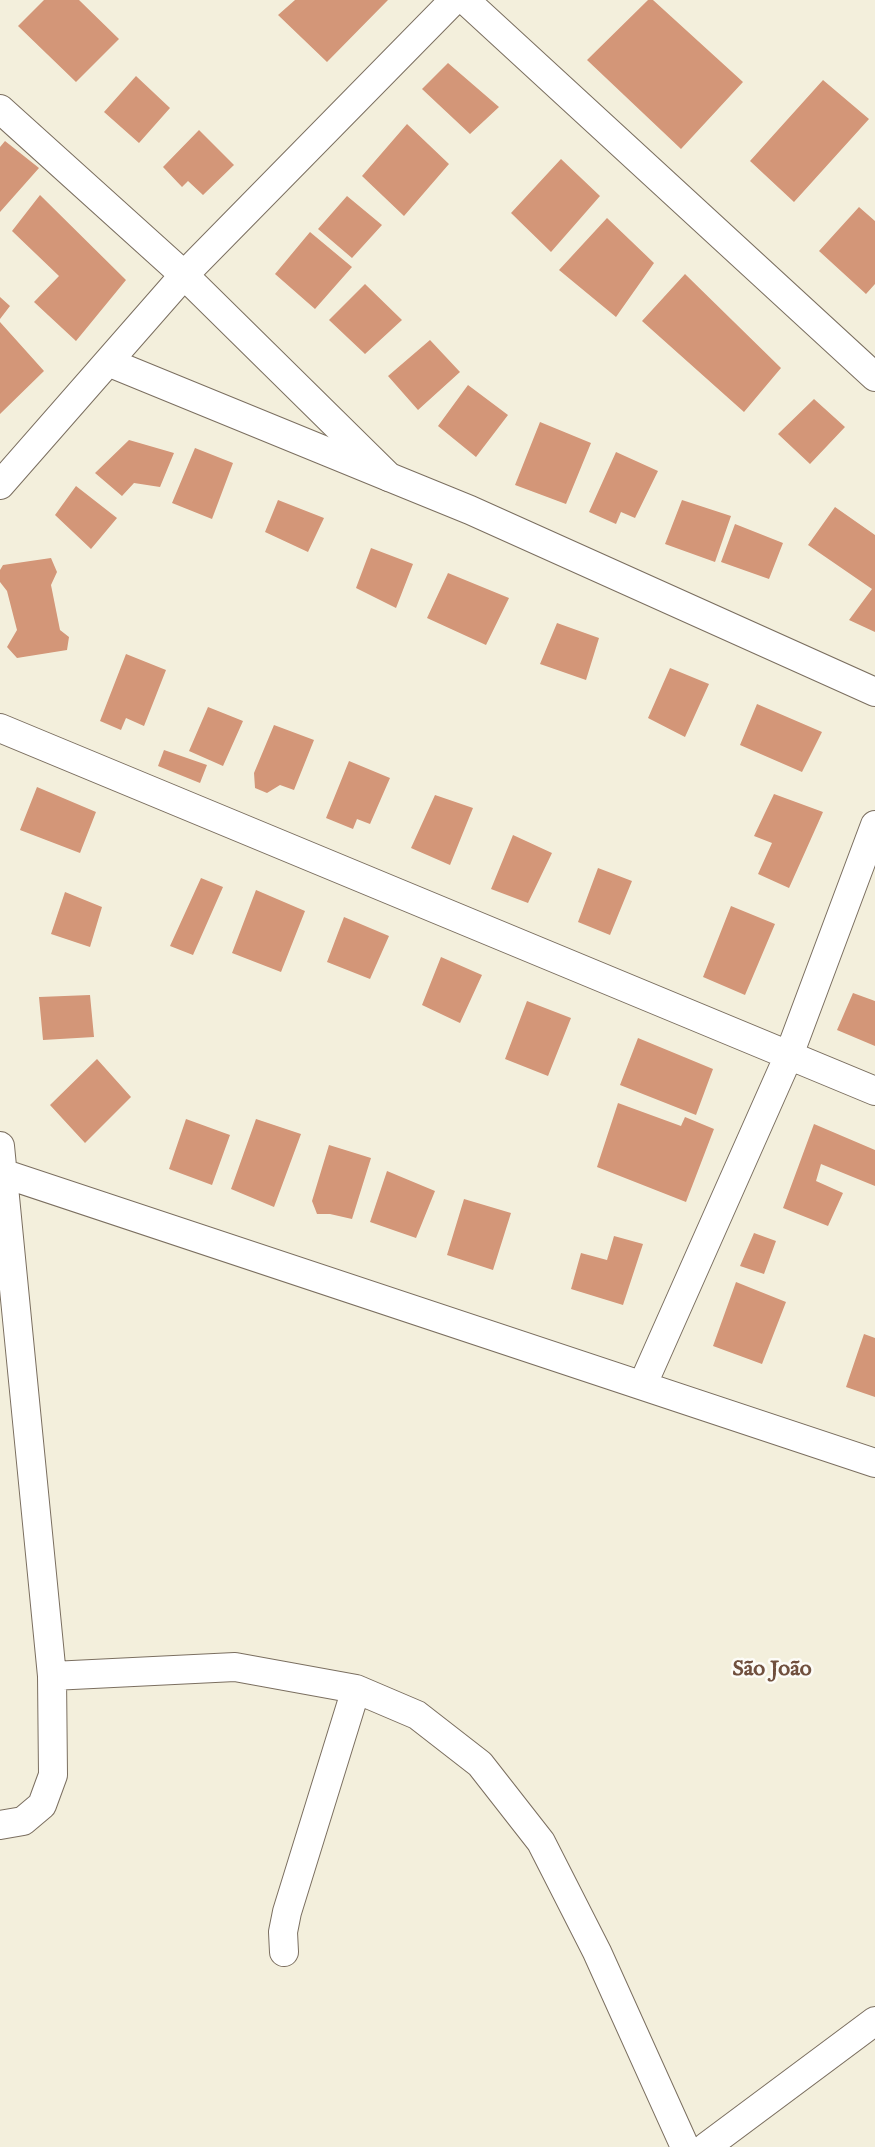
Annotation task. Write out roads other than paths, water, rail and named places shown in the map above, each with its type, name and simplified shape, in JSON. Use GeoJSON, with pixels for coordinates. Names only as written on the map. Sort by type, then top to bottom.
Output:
{"type":"FeatureCollection","features":[{"type":"Feature","properties":{"kind":"street"},"geometry":{"type":"LineString","coordinates":[[0,485],[184,276],[454,0]]}},
{"type":"Feature","properties":{"kind":"street"},"geometry":{"type":"LineString","coordinates":[[464,0],[875,377]]}},
{"type":"Feature","properties":{"kind":"street"},"geometry":{"type":"LineString","coordinates":[[0,109],[184,276],[389,477]]}},
{"type":"Feature","properties":{"kind":"street"},"geometry":{"type":"LineString","coordinates":[[108,362],[470,510],[875,692]]}},
{"type":"Feature","properties":{"kind":"street"},"geometry":{"type":"LineString","coordinates":[[0,728],[875,1092]]}},
{"type":"Feature","properties":{"kind":"street"},"geometry":{"type":"LineString","coordinates":[[643,1384],[789,1055],[875,825]]}},
{"type":"Feature","properties":{"kind":"street"},"geometry":{"type":"LineString","coordinates":[[0,1146],[52,1676],[52,1775],[45,1798],[42,1805],[22,1821],[0,1825]]}},
{"type":"Feature","properties":{"kind":"street"},"geometry":{"type":"LineString","coordinates":[[2,1173],[643,1384],[875,1463]]}},
{"type":"Feature","properties":{"kind":"street"},"geometry":{"type":"LineString","coordinates":[[52,1676],[235,1667],[356,1689],[417,1715],[480,1764],[541,1842],[597,1952],[685,2147]]}},
{"type":"Feature","properties":{"kind":"street"},"geometry":{"type":"LineString","coordinates":[[284,1952],[283,1932],[287,1912],[356,1689]]}},
{"type":"Feature","properties":{"kind":"street"},"geometry":{"type":"LineString","coordinates":[[706,2147],[875,2021]]}},
{"type":"Feature","properties":{"kind":"district","name":"São João"},"geometry":{"type":"Point","coordinates":[772,1670]}}]}
